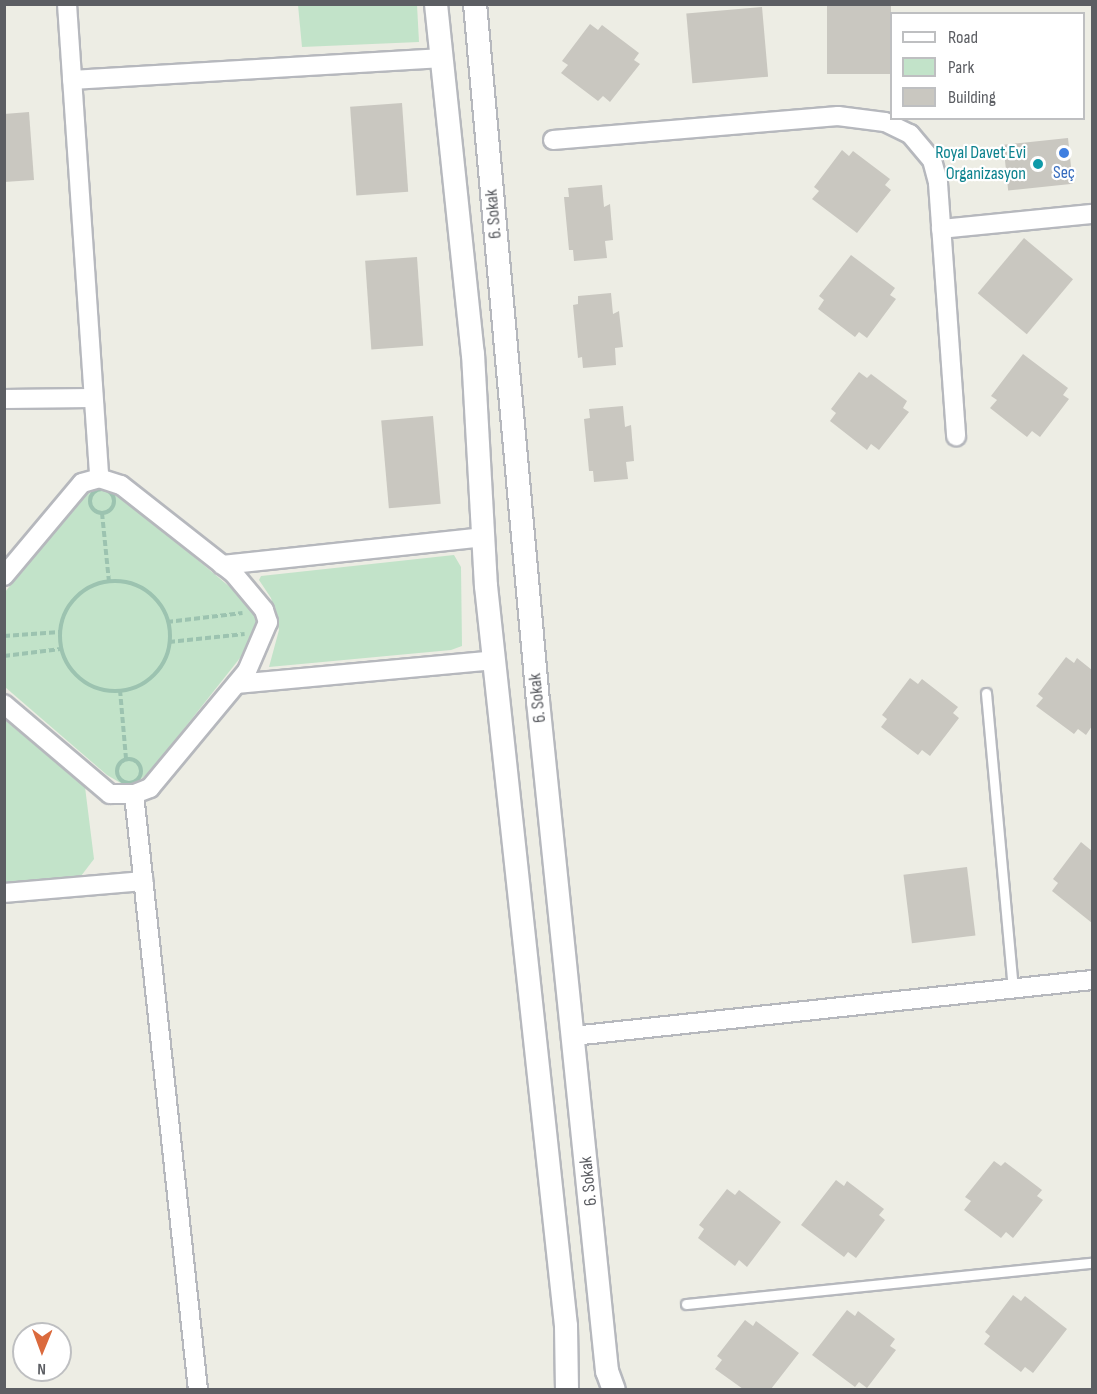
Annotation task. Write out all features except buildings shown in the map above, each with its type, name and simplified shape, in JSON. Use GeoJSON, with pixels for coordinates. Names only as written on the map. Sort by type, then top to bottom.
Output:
{"type":"FeatureCollection","features":[{"type":"Feature","properties":{"kind":"street"},"geometry":{"type":"LineString","coordinates":[[67,4],[99,478]]}},
{"type":"Feature","properties":{"kind":"street","name":"6. Sokak"},"geometry":{"type":"LineString","coordinates":[[436,4],[473,354],[483,537],[494,660],[566,1326],[567,1389]]}},
{"type":"Feature","properties":{"kind":"street","name":"6. Sokak"},"geometry":{"type":"LineString","coordinates":[[475,4],[524,566],[607,1371],[614,1389]]}},
{"type":"Feature","properties":{"kind":"street"},"geometry":{"type":"LineString","coordinates":[[72,80],[442,58]]}},
{"type":"Feature","properties":{"kind":"street"},"geometry":{"type":"LineString","coordinates":[[553,140],[838,116],[885,122],[910,134],[932,160],[941,229],[956,436]]}},
{"type":"Feature","properties":{"kind":"street"},"geometry":{"type":"LineString","coordinates":[[941,229],[1092,214]]}},
{"type":"Feature","properties":{"kind":"street"},"geometry":{"type":"LineString","coordinates":[[4,399],[92,398]]}},
{"type":"Feature","properties":{"kind":"street"},"geometry":{"type":"LineString","coordinates":[[4,576],[82,483],[99,478],[122,485],[222,565],[264,610],[266,632],[237,684],[150,788],[134,794],[110,794],[4,704]]}},
{"type":"Feature","properties":{"kind":"street"},"geometry":{"type":"LineString","coordinates":[[222,565],[483,537]]}},
{"type":"Feature","properties":{"kind":"street"},"geometry":{"type":"LineString","coordinates":[[237,684],[494,660]]}},
{"type":"Feature","properties":{"kind":"street"},"geometry":{"type":"LineString","coordinates":[[134,794],[198,1389]]}},
{"type":"Feature","properties":{"kind":"street"},"geometry":{"type":"LineString","coordinates":[[4,892],[143,881]]}},
{"type":"Feature","properties":{"kind":"street"},"geometry":{"type":"LineString","coordinates":[[573,1036],[1092,980]]}},
{"type":"Feature","properties":{"kind":"lane"},"geometry":{"type":"LineString","coordinates":[[986,693],[1013,989]]}},
{"type":"Feature","properties":{"kind":"lane"},"geometry":{"type":"LineString","coordinates":[[686,1304],[1092,1263]]}},
{"type":"Feature","properties":{"kind":"path"},"geometry":{"type":"LineString","coordinates":[[102,513],[110,510],[114,498],[110,491],[98,489],[90,496],[90,504],[102,513],[109,582]]}},
{"type":"Feature","properties":{"kind":"path"},"geometry":{"type":"LineString","coordinates":[[109,582],[140,587],[155,598],[167,622],[169,642],[154,674],[120,690],[95,687],[80,678],[61,649],[60,632],[73,600],[87,589],[109,582]]}},
{"type":"Feature","properties":{"kind":"path"},"geometry":{"type":"LineString","coordinates":[[167,622],[264,610]]}},
{"type":"Feature","properties":{"kind":"path"},"geometry":{"type":"LineString","coordinates":[[4,636],[60,632]]}},
{"type":"Feature","properties":{"kind":"path"},"geometry":{"type":"LineString","coordinates":[[169,642],[266,632]]}},
{"type":"Feature","properties":{"kind":"path"},"geometry":{"type":"LineString","coordinates":[[4,656],[61,649]]}},
{"type":"Feature","properties":{"kind":"path"},"geometry":{"type":"LineString","coordinates":[[120,690],[126,759]]}},
{"type":"Feature","properties":{"kind":"path"},"geometry":{"type":"LineString","coordinates":[[126,759],[136,762],[140,768],[138,779],[131,782],[123,782],[117,772],[119,765],[126,759]]}},
{"type":"Feature","properties":{"kind":"green space"},"geometry":{"type":"Polygon","coordinates":[[[298,5],[417,5],[419,42],[302,47],[298,5]]]}},
{"type":"Feature","properties":{"kind":"green space"},"geometry":{"type":"Polygon","coordinates":[[[101,485],[113,489],[249,603],[259,618],[255,639],[149,773],[133,785],[124,785],[107,775],[5,687],[5,592],[91,487],[101,485]]]}},
{"type":"Feature","properties":{"kind":"green space"},"geometry":{"type":"Polygon","coordinates":[[[454,555],[461,567],[462,646],[451,650],[269,667],[279,630],[271,598],[259,580],[261,576],[454,555]]]}},
{"type":"Feature","properties":{"kind":"green space"},"geometry":{"type":"Polygon","coordinates":[[[5,720],[85,787],[94,859],[81,876],[5,883],[5,720]]]}},
{"type":"Feature","properties":{"kind":"place","name":"Seç"},"geometry":{"type":"Point","coordinates":[1064,153]}},
{"type":"Feature","properties":{"kind":"place","name":"Royal Davet Evi Organizasyon"},"geometry":{"type":"Point","coordinates":[1038,164]}}]}
